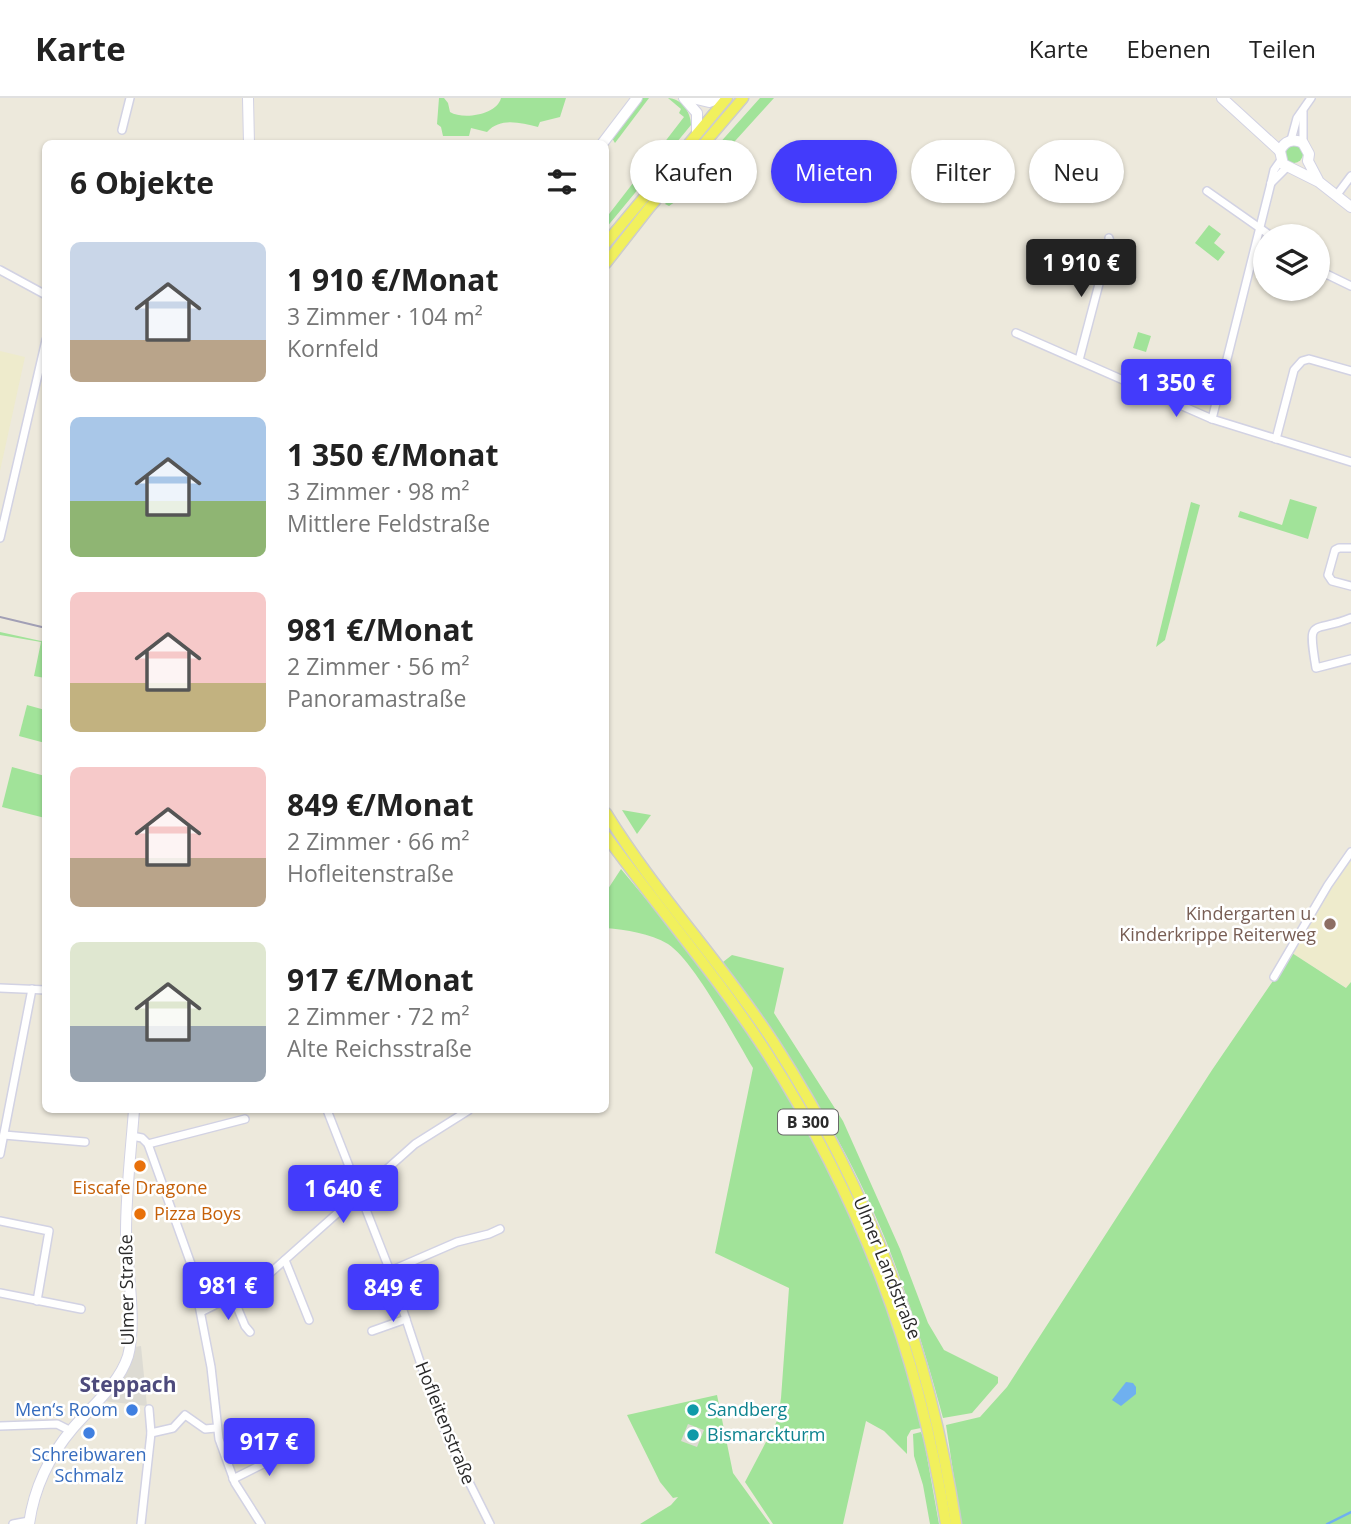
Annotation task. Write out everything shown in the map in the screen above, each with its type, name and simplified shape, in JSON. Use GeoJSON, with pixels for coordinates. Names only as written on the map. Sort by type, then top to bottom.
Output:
{"type":"FeatureCollection","features":[{"type":"Feature","properties":{"kind":"main road"},"geometry":{"type":"LineString","coordinates":[[609,239],[727,98]]}},
{"type":"Feature","properties":{"kind":"main road"},"geometry":{"type":"LineString","coordinates":[[609,259],[743,98]]}},
{"type":"Feature","properties":{"kind":"main road","name":"Ulmer Landstraße"},"geometry":{"type":"LineString","coordinates":[[609,817],[774,1042],[831,1139],[880,1242],[918,1347],[930,1413]]}},
{"type":"Feature","properties":{"kind":"main road","name":"B 300"},"geometry":{"type":"LineString","coordinates":[[609,840],[766,1052],[824,1148],[872,1251],[930,1413],[956,1524]]}},
{"type":"Feature","properties":{"kind":"main road","name":"B 300"},"geometry":{"type":"LineString","coordinates":[[936,1438],[946,1524]]}},
{"type":"Feature","properties":{"kind":"street"},"geometry":{"type":"LineString","coordinates":[[122,130],[130,98]]}},
{"type":"Feature","properties":{"kind":"street"},"geometry":{"type":"LineString","coordinates":[[248,98],[249,140]]}},
{"type":"Feature","properties":{"kind":"street"},"geometry":{"type":"LineString","coordinates":[[605,140],[638,98]]}},
{"type":"Feature","properties":{"kind":"street"},"geometry":{"type":"LineString","coordinates":[[684,98],[697,113],[697,133]]}},
{"type":"Feature","properties":{"kind":"street"},"geometry":{"type":"LineString","coordinates":[[692,98],[709,102],[720,98]]}},
{"type":"Feature","properties":{"kind":"street"},"geometry":{"type":"LineString","coordinates":[[1222,98],[1351,207]]}},
{"type":"Feature","properties":{"kind":"street"},"geometry":{"type":"LineString","coordinates":[[1287,155],[1296,121],[1311,98]]}},
{"type":"Feature","properties":{"kind":"street"},"geometry":{"type":"LineString","coordinates":[[1304,107],[1301,120],[1303,142],[1309,154],[1308,161],[1319,182]]}},
{"type":"Feature","properties":{"kind":"street"},"geometry":{"type":"LineString","coordinates":[[1261,224],[1274,170],[1303,142]]}},
{"type":"Feature","properties":{"kind":"street"},"geometry":{"type":"LineString","coordinates":[[1287,155],[1308,161]]}},
{"type":"Feature","properties":{"kind":"street"},"geometry":{"type":"LineString","coordinates":[[1336,196],[1351,176]]}},
{"type":"Feature","properties":{"kind":"street"},"geometry":{"type":"LineString","coordinates":[[1207,191],[1254,224]]}},
{"type":"Feature","properties":{"kind":"street"},"geometry":{"type":"LineString","coordinates":[[1079,360],[1109,238]]}},
{"type":"Feature","properties":{"kind":"street"},"geometry":{"type":"LineString","coordinates":[[1212,419],[1253,256]]}},
{"type":"Feature","properties":{"kind":"street"},"geometry":{"type":"LineString","coordinates":[[0,270],[42,293]]}},
{"type":"Feature","properties":{"kind":"street"},"geometry":{"type":"LineString","coordinates":[[1330,276],[1351,286]]}},
{"type":"Feature","properties":{"kind":"street"},"geometry":{"type":"LineString","coordinates":[[1016,333],[1212,419],[1351,462]]}},
{"type":"Feature","properties":{"kind":"street"},"geometry":{"type":"LineString","coordinates":[[0,538],[42,357]]}},
{"type":"Feature","properties":{"kind":"street"},"geometry":{"type":"LineString","coordinates":[[1276,439],[1294,370],[1302,360],[1309,359],[1351,371]]}},
{"type":"Feature","properties":{"kind":"street"},"geometry":{"type":"LineString","coordinates":[[1351,548],[1335,550],[1328,575],[1332,581],[1351,586]]}},
{"type":"Feature","properties":{"kind":"street"},"geometry":{"type":"LineString","coordinates":[[1351,618],[1319,626],[1311,639],[1316,668],[1351,659]]}},
{"type":"Feature","properties":{"kind":"street"},"geometry":{"type":"LineString","coordinates":[[1274,977],[1351,852]]}},
{"type":"Feature","properties":{"kind":"street"},"geometry":{"type":"LineString","coordinates":[[0,988],[42,990]]}},
{"type":"Feature","properties":{"kind":"street"},"geometry":{"type":"LineString","coordinates":[[0,1154],[32,989]]}},
{"type":"Feature","properties":{"kind":"street","name":"Ulmer Straße"},"geometry":{"type":"LineString","coordinates":[[29,1523],[40,1480],[51,1460],[71,1431],[106,1392],[125,1364],[128,1354],[131,1323],[126,1223],[134,1113]]}},
{"type":"Feature","properties":{"kind":"street","name":"Hofleitenstraße"},"geometry":{"type":"LineString","coordinates":[[328,1113],[390,1271],[450,1444],[490,1524]]}},
{"type":"Feature","properties":{"kind":"street"},"geometry":{"type":"LineString","coordinates":[[201,1312],[260,1282],[415,1144],[463,1113]]}},
{"type":"Feature","properties":{"kind":"street"},"geometry":{"type":"LineString","coordinates":[[148,1144],[246,1119]]}},
{"type":"Feature","properties":{"kind":"street"},"geometry":{"type":"LineString","coordinates":[[4,1135],[85,1142]]}},
{"type":"Feature","properties":{"kind":"street"},"geometry":{"type":"LineString","coordinates":[[132,1136],[142,1138],[148,1144],[181,1233],[201,1312],[216,1401],[216,1428],[233,1479],[261,1524]]}},
{"type":"Feature","properties":{"kind":"street"},"geometry":{"type":"LineString","coordinates":[[0,1221],[49,1231],[37,1301]]}},
{"type":"Feature","properties":{"kind":"street"},"geometry":{"type":"LineString","coordinates":[[390,1271],[457,1242],[500,1229]]}},
{"type":"Feature","properties":{"kind":"street"},"geometry":{"type":"LineString","coordinates":[[285,1260],[309,1320]]}},
{"type":"Feature","properties":{"kind":"street"},"geometry":{"type":"LineString","coordinates":[[0,1293],[81,1309]]}},
{"type":"Feature","properties":{"kind":"street"},"geometry":{"type":"LineString","coordinates":[[233,1297],[250,1332]]}},
{"type":"Feature","properties":{"kind":"street"},"geometry":{"type":"LineString","coordinates":[[372,1331],[406,1319]]}},
{"type":"Feature","properties":{"kind":"street"},"geometry":{"type":"LineString","coordinates":[[141,1524],[150,1433],[149,1409]]}},
{"type":"Feature","properties":{"kind":"street"},"geometry":{"type":"LineString","coordinates":[[150,1433],[173,1428],[186,1415],[205,1429],[216,1428]]}},
{"type":"Feature","properties":{"kind":"street"},"geometry":{"type":"LineString","coordinates":[[0,1426],[57,1424],[71,1431]]}},
{"type":"Feature","properties":{"kind":"street"},"geometry":{"type":"LineString","coordinates":[[233,1479],[291,1450],[299,1450]]}},
{"type":"Feature","properties":{"kind":"street"},"geometry":{"type":"LineString","coordinates":[[13,1524],[29,1523]]}},
{"type":"Feature","properties":{"kind":"shaded area"},"geometry":{"type":"Polygon","coordinates":[[[0,351],[25,357],[0,471],[0,351]]]}},
{"type":"Feature","properties":{"kind":"shaded area","name":"Kindergarten u. Kinderkrippe Reiterweg"},"geometry":{"type":"Polygon","coordinates":[[[1351,856],[1351,982],[1347,988],[1292,953],[1351,856]]]}},
{"type":"Feature","properties":{"kind":"shaded area"},"geometry":{"type":"Polygon","coordinates":[[[141,1346],[147,1406],[103,1401],[134,1347],[141,1346]]]}},
{"type":"Feature","properties":{"kind":"shaded area"},"geometry":{"type":"Polygon","coordinates":[[[688,1424],[704,1430],[697,1447],[681,1441],[688,1424]]]}},
{"type":"Feature","properties":{"kind":"green space"},"geometry":{"type":"Polygon","coordinates":[[[439,98],[444,98],[448,103],[450,112],[471,116],[487,112],[498,104],[501,98],[566,98],[560,117],[540,122],[538,127],[505,123],[492,127],[487,132],[471,128],[469,136],[443,136],[441,127],[437,124],[439,98]]]}},
{"type":"Feature","properties":{"kind":"green space"},"geometry":{"type":"Polygon","coordinates":[[[643,98],[649,98],[615,143],[612,138],[643,98]]]}},
{"type":"Feature","properties":{"kind":"green space"},"geometry":{"type":"Polygon","coordinates":[[[668,98],[677,100],[684,107],[691,125],[679,140],[666,140],[684,117],[679,113],[681,109],[668,98]]]}},
{"type":"Feature","properties":{"kind":"green space"},"geometry":{"type":"Polygon","coordinates":[[[760,98],[774,98],[736,140],[722,140],[760,98]]]}},
{"type":"Feature","properties":{"kind":"green space"},"geometry":{"type":"Polygon","coordinates":[[[1294,145],[1300,148],[1303,154],[1300,160],[1294,163],[1288,160],[1285,154],[1288,148],[1294,145]]]}},
{"type":"Feature","properties":{"kind":"green space"},"geometry":{"type":"Polygon","coordinates":[[[630,187],[630,199],[609,224],[609,214],[630,187]]]}},
{"type":"Feature","properties":{"kind":"green space"},"geometry":{"type":"Polygon","coordinates":[[[1209,225],[1221,234],[1214,243],[1225,252],[1218,261],[1195,243],[1209,225]]]}},
{"type":"Feature","properties":{"kind":"green space"},"geometry":{"type":"Polygon","coordinates":[[[1138,332],[1151,336],[1146,352],[1133,348],[1138,332]]]}},
{"type":"Feature","properties":{"kind":"green space"},"geometry":{"type":"Polygon","coordinates":[[[1290,499],[1317,507],[1308,539],[1238,517],[1240,511],[1282,525],[1290,499]]]}},
{"type":"Feature","properties":{"kind":"green space"},"geometry":{"type":"Polygon","coordinates":[[[1191,502],[1200,505],[1165,640],[1156,647],[1191,502]]]}},
{"type":"Feature","properties":{"kind":"green space"},"geometry":{"type":"Polygon","coordinates":[[[0,632],[42,641],[42,677],[34,676],[41,642],[0,635],[0,632]]]}},
{"type":"Feature","properties":{"kind":"green space"},"geometry":{"type":"Polygon","coordinates":[[[27,705],[42,709],[42,742],[19,736],[27,705]]]}},
{"type":"Feature","properties":{"kind":"green space"},"geometry":{"type":"Polygon","coordinates":[[[12,767],[42,775],[42,817],[2,807],[12,767]]]}},
{"type":"Feature","properties":{"kind":"green space"},"geometry":{"type":"Polygon","coordinates":[[[622,810],[651,815],[637,834],[622,810]]]}},
{"type":"Feature","properties":{"kind":"green space"},"geometry":{"type":"Polygon","coordinates":[[[621,869],[675,934],[733,1011],[806,1124],[859,1230],[902,1349],[921,1428],[911,1430],[907,1437],[907,1454],[884,1431],[866,1421],[843,1524],[773,1524],[745,1482],[778,1419],[789,1288],[715,1253],[753,1068],[714,1001],[678,953],[654,937],[609,928],[609,887],[621,869]]]}},
{"type":"Feature","properties":{"kind":"green space"},"geometry":{"type":"Polygon","coordinates":[[[1292,953],[1346,988],[1351,982],[1351,1524],[961,1524],[946,1425],[980,1417],[1007,1387],[1212,1070],[1292,953]]]}},
{"type":"Feature","properties":{"kind":"green space"},"geometry":{"type":"Polygon","coordinates":[[[732,955],[784,968],[774,1013],[843,1121],[900,1249],[928,1323],[944,1350],[998,1377],[998,1383],[972,1413],[943,1418],[910,1307],[870,1204],[853,1167],[813,1097],[723,962],[732,955]]]}},
{"type":"Feature","properties":{"kind":"green space"},"geometry":{"type":"Polygon","coordinates":[[[717,1395],[733,1473],[770,1524],[640,1524],[671,1505],[678,1497],[673,1498],[660,1482],[627,1415],[717,1395]]]}},
{"type":"Feature","properties":{"kind":"green space"},"geometry":{"type":"Polygon","coordinates":[[[921,1432],[939,1524],[930,1524],[923,1485],[914,1456],[913,1434],[921,1432]]]}},
{"type":"Feature","properties":{"kind":"water"},"geometry":{"type":"Polygon","coordinates":[[[1126,1382],[1133,1383],[1136,1394],[1121,1406],[1112,1400],[1126,1382]]]}},
{"type":"Feature","properties":{"kind":"waterway"},"geometry":{"type":"LineString","coordinates":[[1327,1524],[1351,1512]]}},
{"type":"Feature","properties":{"kind":"tram line"},"geometry":{"type":"LineString","coordinates":[[0,617],[42,627]]}},
{"type":"Feature","properties":{"kind":"place","name":"Kindergarten u. Kinderkrippe Reiterweg"},"geometry":{"type":"Point","coordinates":[1330,924]}},
{"type":"Feature","properties":{"kind":"place","name":"Eiscafe Dragone"},"geometry":{"type":"Point","coordinates":[140,1166]}},
{"type":"Feature","properties":{"kind":"place","name":"Pizza Boys"},"geometry":{"type":"Point","coordinates":[140,1214]}},
{"type":"Feature","properties":{"kind":"place","name":"Men‘s Room"},"geometry":{"type":"Point","coordinates":[132,1410]}},
{"type":"Feature","properties":{"kind":"place","name":"Sandberg"},"geometry":{"type":"Point","coordinates":[693,1410]}},
{"type":"Feature","properties":{"kind":"place","name":"Schreibwaren Schmalz"},"geometry":{"type":"Point","coordinates":[89,1433]}},
{"type":"Feature","properties":{"kind":"place","name":"Bismarckturm"},"geometry":{"type":"Point","coordinates":[693,1435]}},
{"type":"Feature","properties":{"kind":"district","name":"Steppach"},"geometry":{"type":"Point","coordinates":[128,1385]}}]}
